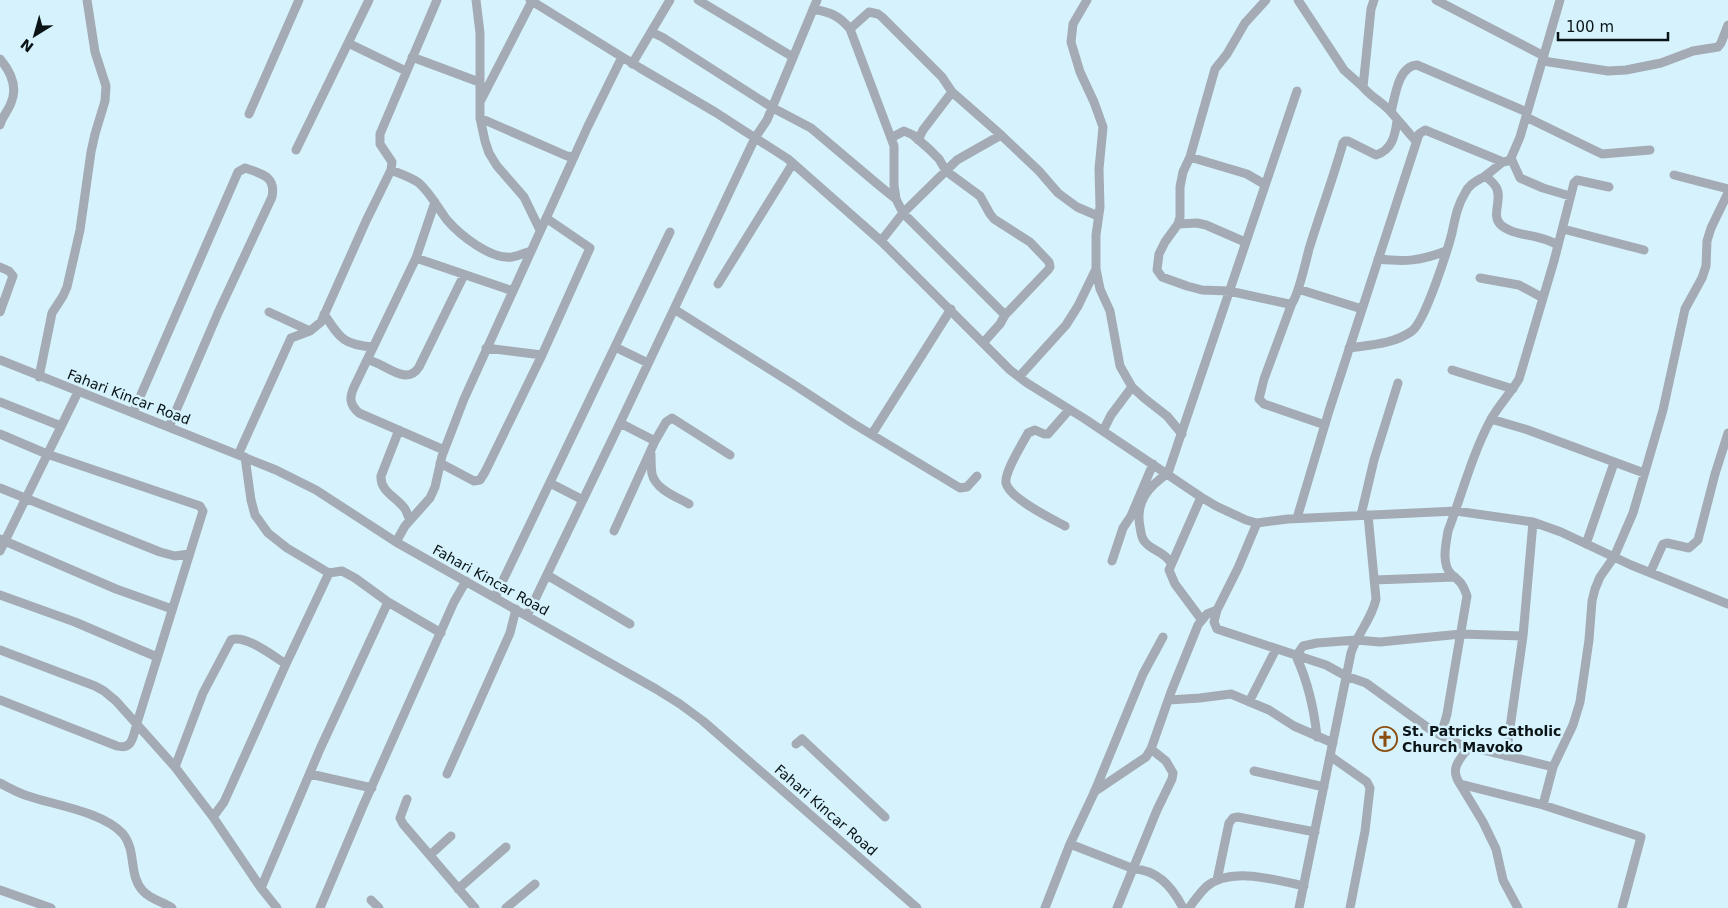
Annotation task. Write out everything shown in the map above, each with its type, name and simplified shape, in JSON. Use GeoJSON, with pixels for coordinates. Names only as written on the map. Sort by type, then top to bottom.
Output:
{"type":"FeatureCollection","features":[{"type":"Feature","properties":{"kind":"street"},"geometry":{"type":"LineString","coordinates":[[39,377],[50,319],[67,287],[80,230],[91,152],[105,101],[106,86],[95,52],[87,0]]}},
{"type":"Feature","properties":{"kind":"street"},"geometry":{"type":"LineString","coordinates":[[248,114],[299,0]]}},
{"type":"Feature","properties":{"kind":"street"},"geometry":{"type":"LineString","coordinates":[[296,150],[368,0]]}},
{"type":"Feature","properties":{"kind":"street"},"geometry":{"type":"LineString","coordinates":[[437,0],[380,134],[379,140],[392,162],[391,170],[321,322],[310,331],[291,338],[242,456],[251,500],[260,523],[268,533],[287,548],[329,573],[342,571],[356,578],[388,602],[441,633]]}},
{"type":"Feature","properties":{"kind":"street"},"geometry":{"type":"LineString","coordinates":[[476,0],[480,33],[480,118],[489,153],[506,178],[524,197],[540,230]]}},
{"type":"Feature","properties":{"kind":"street"},"geometry":{"type":"LineString","coordinates":[[632,64],[670,0]]}},
{"type":"Feature","properties":{"kind":"street"},"geometry":{"type":"LineString","coordinates":[[698,0],[793,56]]}},
{"type":"Feature","properties":{"kind":"street"},"geometry":{"type":"LineString","coordinates":[[1087,0],[1073,24],[1071,42],[1080,72],[1103,127],[1096,235],[1096,268],[1100,289],[1110,311],[1120,366],[1132,387],[1167,416],[1182,434]]}},
{"type":"Feature","properties":{"kind":"street"},"geometry":{"type":"LineString","coordinates":[[1266,0],[1250,16],[1227,54],[1215,68],[1190,157],[1183,172],[1180,187],[1181,207],[1178,224],[1165,242],[1160,254],[1157,270],[1166,279],[1202,290],[1229,291],[1292,304]]}},
{"type":"Feature","properties":{"kind":"street"},"geometry":{"type":"LineString","coordinates":[[1298,0],[1344,70],[1364,87],[1375,100],[1391,112],[1416,141]]}},
{"type":"Feature","properties":{"kind":"street"},"geometry":{"type":"LineString","coordinates":[[1364,87],[1371,9],[1374,0]]}},
{"type":"Feature","properties":{"kind":"street"},"geometry":{"type":"LineString","coordinates":[[1436,0],[1543,58],[1608,71],[1646,67],[1676,59],[1693,51],[1718,46],[1728,25]]}},
{"type":"Feature","properties":{"kind":"street"},"geometry":{"type":"LineString","coordinates":[[1350,348],[1386,343],[1400,338],[1417,328],[1423,317],[1452,233],[1454,219],[1465,192],[1473,183],[1507,160],[1527,114],[1560,0]]}},
{"type":"Feature","properties":{"kind":"street"},"geometry":{"type":"LineString","coordinates":[[479,102],[531,1],[632,64],[716,112],[793,163],[881,241],[1019,377],[1216,506],[1257,523],[1297,518],[1456,512],[1533,522],[1650,573],[1728,604]]}},
{"type":"Feature","properties":{"kind":"street"},"geometry":{"type":"LineString","coordinates":[[527,616],[755,138],[773,108],[815,4],[837,15],[850,29],[891,138],[895,155],[894,185],[896,199],[903,213],[1005,315]]}},
{"type":"Feature","properties":{"kind":"street"},"geometry":{"type":"LineString","coordinates":[[850,29],[869,12],[878,14],[942,77],[952,92],[1001,135],[1067,201],[1098,216]]}},
{"type":"Feature","properties":{"kind":"street"},"geometry":{"type":"LineString","coordinates":[[651,32],[667,40],[773,108],[811,128],[896,199]]}},
{"type":"Feature","properties":{"kind":"street"},"geometry":{"type":"LineString","coordinates":[[348,43],[406,71]]}},
{"type":"Feature","properties":{"kind":"street"},"geometry":{"type":"LineString","coordinates":[[412,57],[479,82]]}},
{"type":"Feature","properties":{"kind":"street"},"geometry":{"type":"LineString","coordinates":[[396,542],[410,520],[430,498],[444,450],[486,348],[622,57]]}},
{"type":"Feature","properties":{"kind":"street"},"geometry":{"type":"LineString","coordinates":[[0,59],[10,72],[14,84],[12,102],[0,125]]}},
{"type":"Feature","properties":{"kind":"street"},"geometry":{"type":"LineString","coordinates":[[1391,112],[1405,71],[1417,65],[1527,114],[1602,154],[1650,150]]}},
{"type":"Feature","properties":{"kind":"street"},"geometry":{"type":"LineString","coordinates":[[1171,564],[1166,556],[1144,542],[1138,516],[1140,505],[1146,493],[1156,481],[1168,473],[1264,184],[1297,91]]}},
{"type":"Feature","properties":{"kind":"street"},"geometry":{"type":"LineString","coordinates":[[918,140],[923,130],[952,92]]}},
{"type":"Feature","properties":{"kind":"street"},"geometry":{"type":"LineString","coordinates":[[480,118],[567,156],[574,157]]}},
{"type":"Feature","properties":{"kind":"street"},"geometry":{"type":"LineString","coordinates":[[1325,425],[1264,404],[1259,399],[1264,378],[1298,289],[1343,143],[1345,140],[1376,155],[1382,154],[1393,142],[1397,121]]}},
{"type":"Feature","properties":{"kind":"street"},"geometry":{"type":"LineString","coordinates":[[1297,518],[1419,134],[1425,130],[1507,160],[1520,178],[1570,196]]}},
{"type":"Feature","properties":{"kind":"street"},"geometry":{"type":"LineString","coordinates":[[891,138],[904,131],[918,140],[939,159],[946,170],[980,196],[994,219],[1030,242],[1049,262],[1050,267],[1048,270],[1005,315],[1000,324],[983,343]]}},
{"type":"Feature","properties":{"kind":"street"},"geometry":{"type":"LineString","coordinates":[[881,241],[903,213],[946,170],[966,153],[1001,135]]}},
{"type":"Feature","properties":{"kind":"street"},"geometry":{"type":"LineString","coordinates":[[1190,157],[1247,174],[1264,184]]}},
{"type":"Feature","properties":{"kind":"street"},"geometry":{"type":"LineString","coordinates":[[718,284],[793,163]]}},
{"type":"Feature","properties":{"kind":"street"},"geometry":{"type":"LineString","coordinates":[[133,413],[238,172],[245,168],[260,173],[271,180],[274,187],[272,197],[218,312],[169,426]]}},
{"type":"Feature","properties":{"kind":"street"},"geometry":{"type":"LineString","coordinates":[[391,170],[418,182],[449,222],[468,239],[489,252],[500,256],[512,257],[531,251]]}},
{"type":"Feature","properties":{"kind":"street"},"geometry":{"type":"LineString","coordinates":[[1674,175],[1728,189]]}},
{"type":"Feature","properties":{"kind":"street"},"geometry":{"type":"LineString","coordinates":[[1485,176],[1493,183],[1499,193],[1497,220],[1500,224],[1512,231],[1542,238],[1558,245]]}},
{"type":"Feature","properties":{"kind":"street"},"geometry":{"type":"LineString","coordinates":[[1441,735],[1447,714],[1467,596],[1461,582],[1449,573],[1447,567],[1445,547],[1448,531],[1483,436],[1491,419],[1513,389],[1524,361],[1563,229],[1574,183],[1578,180],[1609,188]]}},
{"type":"Feature","properties":{"kind":"street"},"geometry":{"type":"LineString","coordinates":[[1543,805],[1553,768],[1573,725],[1580,702],[1595,588],[1614,557],[1633,513],[1663,410],[1685,309],[1702,278],[1706,266],[1707,240],[1728,193]]}},
{"type":"Feature","properties":{"kind":"street"},"geometry":{"type":"LineString","coordinates":[[435,202],[416,258],[350,394],[352,405],[359,413],[444,450]]}},
{"type":"Feature","properties":{"kind":"street"},"geometry":{"type":"LineString","coordinates":[[440,463],[474,481],[480,480],[542,355],[590,248],[546,218]]}},
{"type":"Feature","properties":{"kind":"street"},"geometry":{"type":"LineString","coordinates":[[1178,224],[1197,223],[1206,225],[1245,242]]}},
{"type":"Feature","properties":{"kind":"street"},"geometry":{"type":"LineString","coordinates":[[1563,229],[1644,250]]}},
{"type":"Feature","properties":{"kind":"street"},"geometry":{"type":"LineString","coordinates":[[495,597],[670,232]]}},
{"type":"Feature","properties":{"kind":"street"},"geometry":{"type":"LineString","coordinates":[[1378,259],[1408,261],[1425,259],[1446,251]]}},
{"type":"Feature","properties":{"kind":"street"},"geometry":{"type":"LineString","coordinates":[[416,258],[512,291]]}},
{"type":"Feature","properties":{"kind":"street"},"geometry":{"type":"LineString","coordinates":[[0,267],[9,271],[13,276],[0,312]]}},
{"type":"Feature","properties":{"kind":"street"},"geometry":{"type":"LineString","coordinates":[[1019,377],[1066,325],[1078,306],[1096,268]]}},
{"type":"Feature","properties":{"kind":"street"},"geometry":{"type":"LineString","coordinates":[[367,360],[374,360],[402,375],[411,376],[414,374],[464,275]]}},
{"type":"Feature","properties":{"kind":"street"},"geometry":{"type":"LineString","coordinates":[[1480,278],[1519,285],[1543,298]]}},
{"type":"Feature","properties":{"kind":"street"},"geometry":{"type":"LineString","coordinates":[[1298,289],[1362,309]]}},
{"type":"Feature","properties":{"kind":"street"},"geometry":{"type":"LineString","coordinates":[[674,309],[854,424],[960,488],[967,487],[977,476]]}},
{"type":"Feature","properties":{"kind":"street"},"geometry":{"type":"LineString","coordinates":[[872,434],[951,310]]}},
{"type":"Feature","properties":{"kind":"street"},"geometry":{"type":"LineString","coordinates":[[269,312],[310,331]]}},
{"type":"Feature","properties":{"kind":"street"},"geometry":{"type":"LineString","coordinates":[[324,314],[338,334],[345,340],[358,346],[373,347]]}},
{"type":"Feature","properties":{"kind":"street"},"geometry":{"type":"LineString","coordinates":[[615,346],[648,363]]}},
{"type":"Feature","properties":{"kind":"street"},"geometry":{"type":"LineString","coordinates":[[486,348],[542,355]]}},
{"type":"Feature","properties":{"kind":"street","name":"Fahari Kincar Road"},"geometry":{"type":"LineString","coordinates":[[0,360],[242,456],[316,490],[396,542],[680,704],[703,721],[917,908]]}},
{"type":"Feature","properties":{"kind":"street"},"geometry":{"type":"LineString","coordinates":[[1452,370],[1513,389]]}},
{"type":"Feature","properties":{"kind":"street"},"geometry":{"type":"LineString","coordinates":[[1299,908],[1346,676],[1356,640],[1372,612],[1376,599],[1364,515],[1374,460],[1398,383]]}},
{"type":"Feature","properties":{"kind":"street"},"geometry":{"type":"LineString","coordinates":[[1103,431],[1107,421],[1132,387]]}},
{"type":"Feature","properties":{"kind":"street"},"geometry":{"type":"LineString","coordinates":[[0,551],[3,540],[78,392]]}},
{"type":"Feature","properties":{"kind":"street"},"geometry":{"type":"LineString","coordinates":[[0,402],[61,426]]}},
{"type":"Feature","properties":{"kind":"street"},"geometry":{"type":"LineString","coordinates":[[1065,526],[1018,497],[1006,482],[1028,433],[1035,430],[1048,434],[1069,410]]}},
{"type":"Feature","properties":{"kind":"street"},"geometry":{"type":"LineString","coordinates":[[614,531],[651,454],[655,441],[666,422],[672,418],[730,455]]}},
{"type":"Feature","properties":{"kind":"street"},"geometry":{"type":"LineString","coordinates":[[1491,419],[1528,430],[1644,473]]}},
{"type":"Feature","properties":{"kind":"street"},"geometry":{"type":"LineString","coordinates":[[620,424],[655,441]]}},
{"type":"Feature","properties":{"kind":"street"},"geometry":{"type":"LineString","coordinates":[[399,430],[381,476],[381,482],[386,491],[405,509],[410,520]]}},
{"type":"Feature","properties":{"kind":"street"},"geometry":{"type":"LineString","coordinates":[[1650,573],[1663,544],[1667,543],[1688,548],[1698,540],[1728,433]]}},
{"type":"Feature","properties":{"kind":"street"},"geometry":{"type":"LineString","coordinates":[[0,434],[47,454],[200,506],[203,511],[131,743],[123,748],[0,700]]}},
{"type":"Feature","properties":{"kind":"street"},"geometry":{"type":"LineString","coordinates":[[651,454],[652,475],[656,483],[690,504]]}},
{"type":"Feature","properties":{"kind":"street"},"geometry":{"type":"LineString","coordinates":[[1586,544],[1614,463]]}},
{"type":"Feature","properties":{"kind":"street"},"geometry":{"type":"LineString","coordinates":[[1112,560],[1123,528],[1131,516],[1153,464]]}},
{"type":"Feature","properties":{"kind":"street"},"geometry":{"type":"LineString","coordinates":[[550,483],[583,500]]}},
{"type":"Feature","properties":{"kind":"street"},"geometry":{"type":"LineString","coordinates":[[0,488],[160,552],[175,556],[189,554]]}},
{"type":"Feature","properties":{"kind":"street"},"geometry":{"type":"LineString","coordinates":[[1201,619],[1171,577],[1169,570],[1202,497]]}},
{"type":"Feature","properties":{"kind":"street"},"geometry":{"type":"LineString","coordinates":[[1506,756],[1523,636],[1533,522]]}},
{"type":"Feature","properties":{"kind":"street"},"geometry":{"type":"LineString","coordinates":[[1257,523],[1238,568],[1217,610],[1214,622],[1217,629],[1326,665],[1346,676],[1366,683],[1441,735],[1470,746],[1553,768]]}},
{"type":"Feature","properties":{"kind":"street"},"geometry":{"type":"LineString","coordinates":[[3,540],[116,589],[172,609]]}},
{"type":"Feature","properties":{"kind":"street"},"geometry":{"type":"LineString","coordinates":[[213,817],[224,802],[329,573]]}},
{"type":"Feature","properties":{"kind":"street"},"geometry":{"type":"LineString","coordinates":[[547,575],[630,624]]}},
{"type":"Feature","properties":{"kind":"street"},"geometry":{"type":"LineString","coordinates":[[1374,580],[1455,577]]}},
{"type":"Feature","properties":{"kind":"street"},"geometry":{"type":"LineString","coordinates":[[320,908],[454,602],[466,581]]}},
{"type":"Feature","properties":{"kind":"street"},"geometry":{"type":"LineString","coordinates":[[0,594],[75,622],[157,658]]}},
{"type":"Feature","properties":{"kind":"street"},"geometry":{"type":"LineString","coordinates":[[261,888],[388,602]]}},
{"type":"Feature","properties":{"kind":"street"},"geometry":{"type":"LineString","coordinates":[[447,774],[510,633],[516,610]]}},
{"type":"Feature","properties":{"kind":"street"},"geometry":{"type":"LineString","coordinates":[[1094,792],[1146,756],[1152,749],[1201,619],[1217,610]]}},
{"type":"Feature","properties":{"kind":"street"},"geometry":{"type":"LineString","coordinates":[[1296,656],[1300,648],[1306,645],[1356,640],[1380,642],[1461,634],[1523,636]]}},
{"type":"Feature","properties":{"kind":"street"},"geometry":{"type":"LineString","coordinates":[[1045,908],[1070,844],[1094,792],[1143,674],[1163,636]]}},
{"type":"Feature","properties":{"kind":"street"},"geometry":{"type":"LineString","coordinates":[[175,766],[203,693],[231,640],[236,638],[244,640],[286,664]]}},
{"type":"Feature","properties":{"kind":"street"},"geometry":{"type":"LineString","coordinates":[[0,650],[104,691],[175,766],[277,908]]}},
{"type":"Feature","properties":{"kind":"street"},"geometry":{"type":"LineString","coordinates":[[1249,702],[1276,650]]}},
{"type":"Feature","properties":{"kind":"street"},"geometry":{"type":"LineString","coordinates":[[1296,656],[1306,677],[1318,737]]}},
{"type":"Feature","properties":{"kind":"street"},"geometry":{"type":"LineString","coordinates":[[1169,700],[1231,694],[1269,710],[1294,726],[1332,743]]}},
{"type":"Feature","properties":{"kind":"street"},"geometry":{"type":"LineString","coordinates":[[796,744],[802,739],[885,816]]}},
{"type":"Feature","properties":{"kind":"street"},"geometry":{"type":"LineString","coordinates":[[1470,746],[1457,764],[1454,771],[1455,777],[1483,822],[1496,849],[1504,880],[1518,908]]}},
{"type":"Feature","properties":{"kind":"street"},"geometry":{"type":"LineString","coordinates":[[1117,908],[1157,810],[1172,779],[1172,773],[1166,761],[1152,749]]}},
{"type":"Feature","properties":{"kind":"street"},"geometry":{"type":"LineString","coordinates":[[1330,756],[1367,782],[1370,788],[1365,831],[1350,908]]}},
{"type":"Feature","properties":{"kind":"street"},"geometry":{"type":"LineString","coordinates":[[1254,771],[1324,787]]}},
{"type":"Feature","properties":{"kind":"street"},"geometry":{"type":"LineString","coordinates":[[310,774],[372,788]]}},
{"type":"Feature","properties":{"kind":"street"},"geometry":{"type":"LineString","coordinates":[[0,783],[26,796],[62,805],[112,825],[123,834],[129,845],[138,885],[144,892],[172,908]]}},
{"type":"Feature","properties":{"kind":"street"},"geometry":{"type":"LineString","coordinates":[[1460,784],[1543,805],[1641,837],[1622,908]]}},
{"type":"Feature","properties":{"kind":"street"},"geometry":{"type":"LineString","coordinates":[[407,799],[400,818],[403,824],[474,908]]}},
{"type":"Feature","properties":{"kind":"street"},"geometry":{"type":"LineString","coordinates":[[1217,880],[1229,822],[1233,818],[1238,817],[1315,832]]}},
{"type":"Feature","properties":{"kind":"street"},"geometry":{"type":"LineString","coordinates":[[430,855],[452,836]]}},
{"type":"Feature","properties":{"kind":"street"},"geometry":{"type":"LineString","coordinates":[[1070,844],[1134,869],[1144,870],[1162,880],[1173,892],[1183,908]]}},
{"type":"Feature","properties":{"kind":"street"},"geometry":{"type":"LineString","coordinates":[[458,889],[506,847]]}},
{"type":"Feature","properties":{"kind":"street"},"geometry":{"type":"LineString","coordinates":[[1189,908],[1206,887],[1217,880],[1248,876],[1304,886]]}},
{"type":"Feature","properties":{"kind":"street"},"geometry":{"type":"LineString","coordinates":[[506,908],[535,884]]}},
{"type":"Feature","properties":{"kind":"street"},"geometry":{"type":"LineString","coordinates":[[0,890],[51,908]]}},
{"type":"Feature","properties":{"kind":"street"},"geometry":{"type":"LineString","coordinates":[[372,900],[379,908]]}},
{"type":"Feature","properties":{"kind":"place","name":"St. Patricks Catholic Church Mavoko"},"geometry":{"type":"Point","coordinates":[1385,739]}}]}
